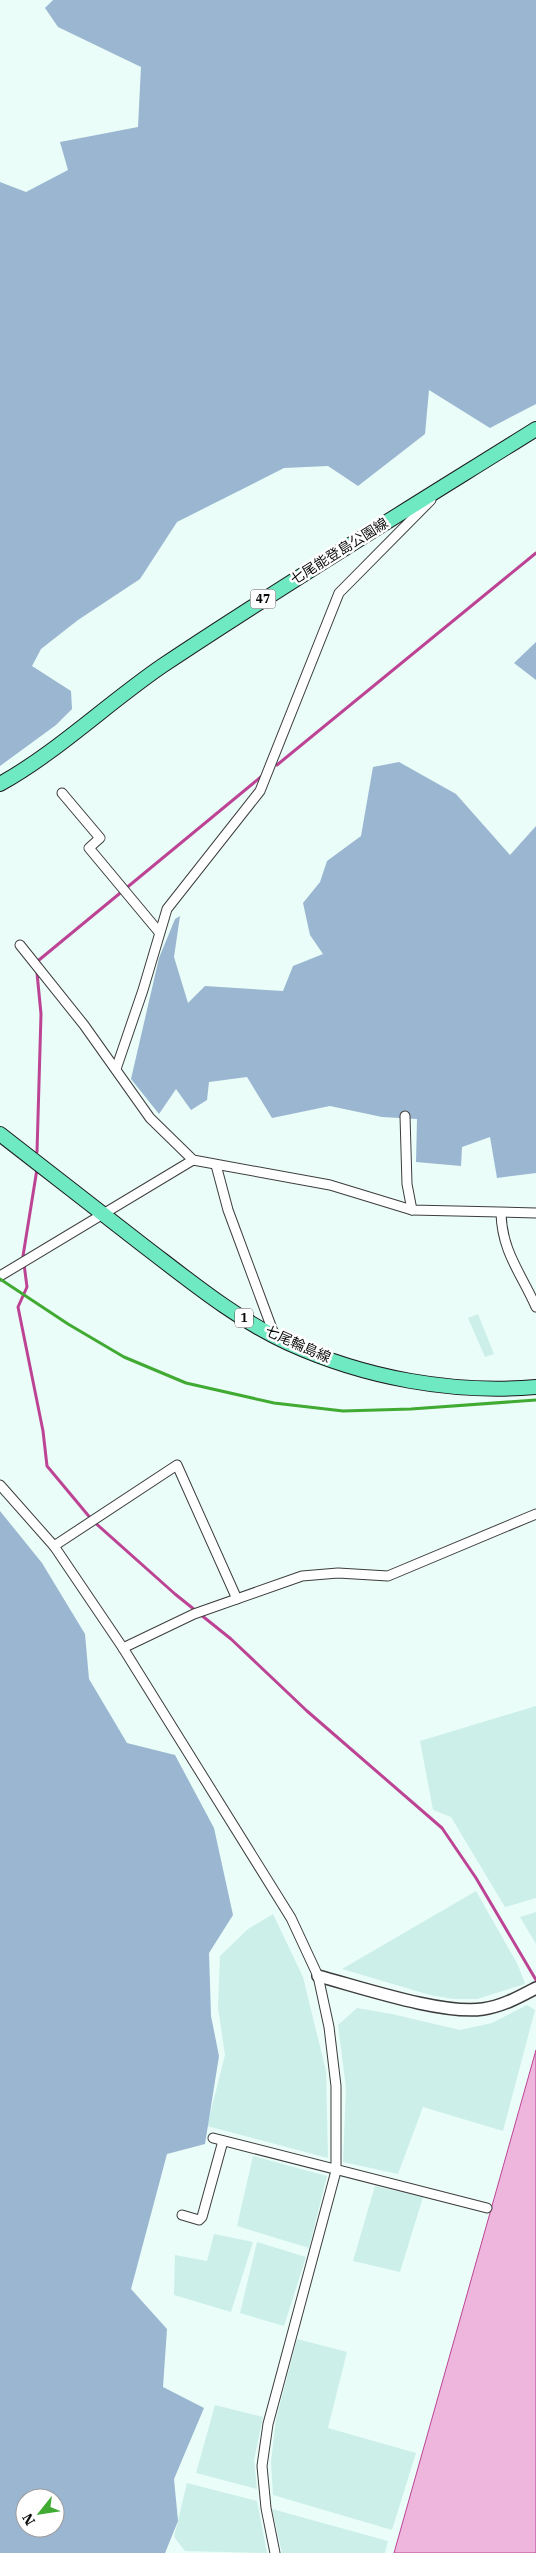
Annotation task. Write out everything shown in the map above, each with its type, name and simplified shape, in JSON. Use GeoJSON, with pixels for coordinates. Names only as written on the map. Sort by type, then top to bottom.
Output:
{"type":"FeatureCollection","features":[{"type":"Feature","properties":{"kind":"main road","name":"七尾能登島公園線"},"geometry":{"type":"LineString","coordinates":[[0,784],[64,740],[129,689],[264,598],[536,429]]}},
{"type":"Feature","properties":{"kind":"main road","name":"七尾輪島線"},"geometry":{"type":"LineString","coordinates":[[0,1134],[202,1291],[274,1334],[324,1357],[397,1379],[467,1388],[536,1387]]}},
{"type":"Feature","properties":{"kind":"street"},"geometry":{"type":"LineString","coordinates":[[116,1069],[168,909],[260,791],[339,593],[443,487]]}},
{"type":"Feature","properties":{"kind":"street"},"geometry":{"type":"LineString","coordinates":[[62,793],[100,838],[89,848],[159,932]]}},
{"type":"Feature","properties":{"kind":"street"},"geometry":{"type":"LineString","coordinates":[[20,945],[116,1069],[150,1118],[193,1160],[330,1186],[412,1210],[536,1213]]}},
{"type":"Feature","properties":{"kind":"street"},"geometry":{"type":"LineString","coordinates":[[405,1116],[407,1184],[412,1210]]}},
{"type":"Feature","properties":{"kind":"street"},"geometry":{"type":"LineString","coordinates":[[0,1276],[193,1160]]}},
{"type":"Feature","properties":{"kind":"street"},"geometry":{"type":"LineString","coordinates":[[216,1165],[228,1210],[274,1334]]}},
{"type":"Feature","properties":{"kind":"street"},"geometry":{"type":"LineString","coordinates":[[501,1213],[502,1227],[510,1259],[536,1307]]}},
{"type":"Feature","properties":{"kind":"street"},"geometry":{"type":"LineString","coordinates":[[54,1546],[177,1466],[237,1599]]}},
{"type":"Feature","properties":{"kind":"street"},"geometry":{"type":"LineString","coordinates":[[0,1485],[54,1546],[123,1648],[291,1918],[318,1976],[329,2028],[336,2086],[336,2171],[268,2424],[262,2466],[266,2508],[275,2553]]}},
{"type":"Feature","properties":{"kind":"street"},"geometry":{"type":"LineString","coordinates":[[123,1648],[194,1614],[302,1576],[338,1573],[388,1576],[536,1514]]}},
{"type":"Feature","properties":{"kind":"street"},"geometry":{"type":"LineString","coordinates":[[318,1976],[444,2008],[482,2009],[511,2002],[534,1989]]}},
{"type":"Feature","properties":{"kind":"street"},"geometry":{"type":"LineString","coordinates":[[213,2138],[336,2171],[386,2181],[487,2208]]}},
{"type":"Feature","properties":{"kind":"street"},"geometry":{"type":"LineString","coordinates":[[182,2215],[199,2220],[202,2217],[223,2141]]}},
{"type":"Feature","properties":{"kind":"shaded area"},"geometry":{"type":"Polygon","coordinates":[[[53,0],[536,0],[536,404],[490,428],[429,390],[425,434],[358,486],[328,466],[284,468],[177,522],[140,579],[78,620],[41,649],[32,666],[71,691],[72,709],[56,725],[0,766],[0,182],[26,192],[68,170],[60,142],[138,127],[141,67],[58,27],[45,8],[53,0]]]}},
{"type":"Feature","properties":{"kind":"shaded area"},"geometry":{"type":"Polygon","coordinates":[[[536,642],[536,680],[514,663],[536,642]]]}},
{"type":"Feature","properties":{"kind":"shaded area"},"geometry":{"type":"Polygon","coordinates":[[[399,762],[456,794],[510,855],[536,826],[536,1173],[497,1178],[490,1137],[462,1147],[461,1166],[416,1162],[417,1119],[382,1117],[330,1106],[272,1118],[247,1077],[209,1082],[207,1100],[191,1110],[176,1089],[159,1114],[131,1079],[159,958],[175,919],[180,916],[174,957],[188,1003],[205,986],[283,991],[293,966],[323,954],[310,935],[303,903],[320,882],[327,861],[361,836],[373,767],[399,762]]]}},
{"type":"Feature","properties":{"kind":"shaded area"},"geometry":{"type":"Polygon","coordinates":[[[478,1314],[494,1354],[485,1357],[468,1318],[478,1314]]]}},
{"type":"Feature","properties":{"kind":"shaded area"},"geometry":{"type":"Polygon","coordinates":[[[0,1511],[42,1563],[85,1634],[89,1679],[127,1743],[175,1755],[214,1828],[233,1915],[209,1953],[211,2016],[219,2056],[205,2144],[167,2154],[131,2289],[167,2329],[163,2387],[204,2408],[174,2479],[178,2521],[165,2553],[0,2553],[0,1511]]]}},
{"type":"Feature","properties":{"kind":"shaded area"},"geometry":{"type":"Polygon","coordinates":[[[536,1706],[536,1898],[505,1907],[451,1817],[433,1810],[420,1741],[536,1706]]]}},
{"type":"Feature","properties":{"kind":"shaded area"},"geometry":{"type":"Polygon","coordinates":[[[476,1891],[518,1965],[525,1984],[477,1999],[453,1999],[430,1995],[342,1969],[476,1891]]]}},
{"type":"Feature","properties":{"kind":"shaded area"},"geometry":{"type":"Polygon","coordinates":[[[536,1912],[536,1944],[520,1917],[536,1912]]]}},
{"type":"Feature","properties":{"kind":"shaded area"},"geometry":{"type":"Polygon","coordinates":[[[273,1914],[303,1977],[326,2071],[328,2158],[207,2126],[225,2055],[218,2008],[220,1956],[248,1929],[273,1914]]]}},
{"type":"Feature","properties":{"kind":"shaded area"},"geometry":{"type":"Polygon","coordinates":[[[527,2005],[535,2010],[503,2131],[423,2107],[398,2174],[343,2162],[346,2088],[338,2025],[357,2008],[460,2030],[492,2023],[527,2005]]]}},
{"type":"Feature","properties":{"kind":"shaded area"},"geometry":{"type":"Polygon","coordinates":[[[536,2050],[536,2553],[394,2553],[536,2050]]]}},
{"type":"Feature","properties":{"kind":"shaded area"},"geometry":{"type":"Polygon","coordinates":[[[253,2156],[327,2176],[309,2248],[237,2226],[253,2156]]]}},
{"type":"Feature","properties":{"kind":"shaded area"},"geometry":{"type":"Polygon","coordinates":[[[375,2186],[423,2197],[400,2272],[353,2261],[375,2186]]]}},
{"type":"Feature","properties":{"kind":"shaded area"},"geometry":{"type":"Polygon","coordinates":[[[214,2234],[253,2242],[231,2312],[174,2295],[175,2255],[207,2261],[214,2234]]]}},
{"type":"Feature","properties":{"kind":"shaded area"},"geometry":{"type":"Polygon","coordinates":[[[257,2242],[306,2257],[284,2326],[240,2313],[257,2242]]]}},
{"type":"Feature","properties":{"kind":"shaded area"},"geometry":{"type":"Polygon","coordinates":[[[297,2339],[347,2352],[328,2428],[416,2453],[392,2530],[273,2495],[271,2462],[276,2419],[297,2339]]]}},
{"type":"Feature","properties":{"kind":"shaded area"},"geometry":{"type":"Polygon","coordinates":[[[215,2405],[263,2417],[254,2460],[257,2489],[196,2473],[215,2405]]]}},
{"type":"Feature","properties":{"kind":"shaded area"},"geometry":{"type":"Polygon","coordinates":[[[187,2483],[257,2501],[267,2553],[185,2551],[174,2537],[187,2483]]]}},
{"type":"Feature","properties":{"kind":"shaded area"},"geometry":{"type":"Polygon","coordinates":[[[272,2509],[388,2541],[385,2553],[282,2553],[272,2509]]]}},
{"type":"Feature","properties":{"kind":"waterway"},"geometry":{"type":"LineString","coordinates":[[277,765],[536,553]]}},
{"type":"Feature","properties":{"kind":"waterway"},"geometry":{"type":"LineString","coordinates":[[39,960],[262,776]]}},
{"type":"Feature","properties":{"kind":"waterway"},"geometry":{"type":"LineString","coordinates":[[37,973],[41,1014],[37,1152]]}},
{"type":"Feature","properties":{"kind":"waterway"},"geometry":{"type":"LineString","coordinates":[[37,1169],[23,1256],[27,1287],[18,1307],[43,1431],[47,1466],[92,1520],[175,1594],[231,1639],[307,1711],[442,1828],[476,1878],[536,1980]]}},
{"type":"Feature","properties":{"kind":"railway"},"geometry":{"type":"LineString","coordinates":[[0,1279],[68,1324],[124,1357],[186,1383],[274,1403],[343,1411],[411,1409],[536,1400]]}}]}
